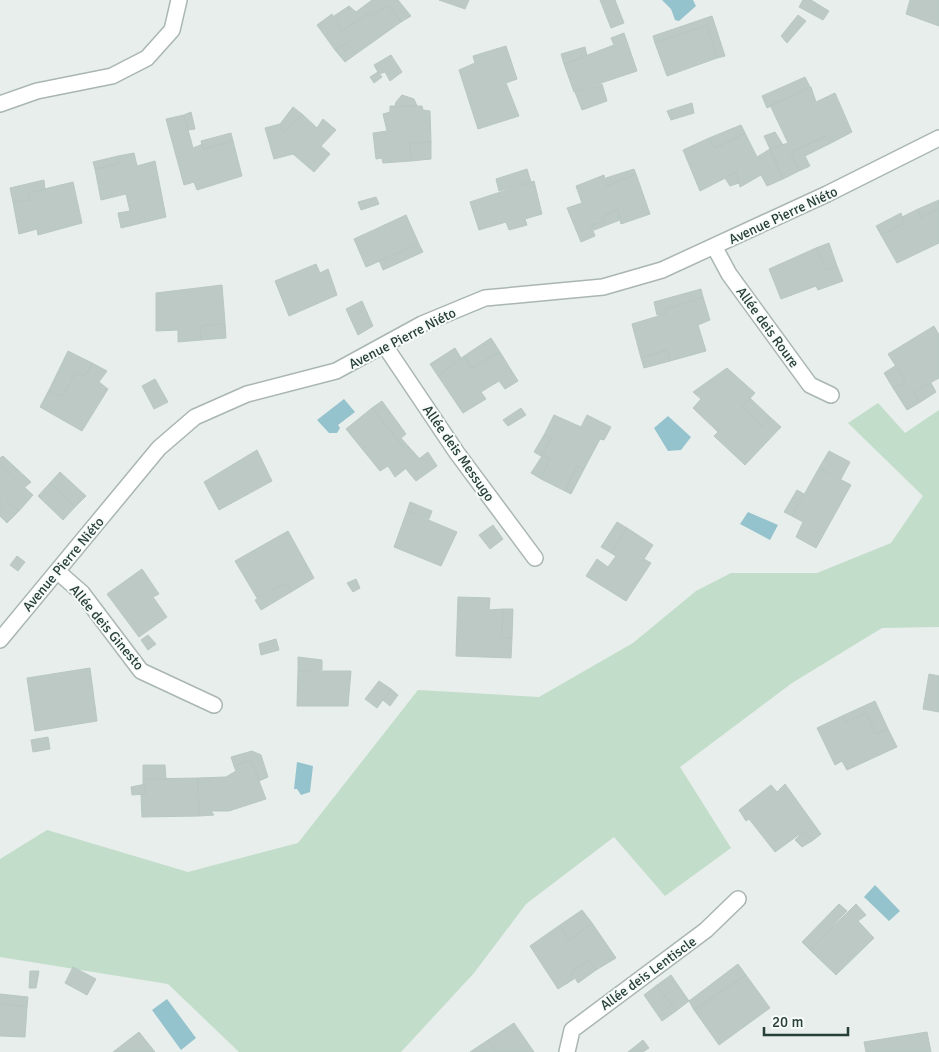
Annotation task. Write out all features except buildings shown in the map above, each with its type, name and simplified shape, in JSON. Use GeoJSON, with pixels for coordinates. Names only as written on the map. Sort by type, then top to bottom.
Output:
{"type":"FeatureCollection","features":[{"type":"Feature","properties":{"kind":"street"},"geometry":{"type":"LineString","coordinates":[[0,104],[37,91],[112,76],[147,58],[172,30],[179,0]]}},
{"type":"Feature","properties":{"kind":"street","name":"Avenue Pierre Niéto"},"geometry":{"type":"LineString","coordinates":[[0,640],[159,448],[195,416],[247,394],[336,371],[385,346],[422,324],[485,298],[603,287],[662,270],[715,248],[939,138]]}},
{"type":"Feature","properties":{"kind":"street","name":"Allée deis Roure"},"geometry":{"type":"LineString","coordinates":[[715,248],[730,274],[810,385],[830,396]]}},
{"type":"Feature","properties":{"kind":"street","name":"Allée deis Messugo"},"geometry":{"type":"LineString","coordinates":[[385,346],[457,452],[535,558]]}},
{"type":"Feature","properties":{"kind":"street","name":"Allée deis Ginesto"},"geometry":{"type":"LineString","coordinates":[[57,570],[82,594],[141,671],[214,705]]}},
{"type":"Feature","properties":{"kind":"street","name":"Allée deis Lentiscle"},"geometry":{"type":"LineString","coordinates":[[567,1052],[572,1030],[706,930],[738,899]]}},
{"type":"Feature","properties":{"kind":"green space"},"geometry":{"type":"Polygon","coordinates":[[[878,403],[905,433],[939,410],[939,627],[882,628],[792,683],[680,767],[731,848],[665,896],[614,837],[526,904],[474,973],[401,1052],[239,1052],[168,984],[0,957],[0,859],[47,830],[188,872],[298,843],[418,690],[539,697],[633,643],[696,591],[731,573],[817,573],[891,543],[923,496],[848,423],[878,403]]]}},
{"type":"Feature","properties":{"kind":"water"},"geometry":{"type":"Polygon","coordinates":[[[662,0],[693,0],[696,6],[679,21],[675,20],[671,9],[662,0]]]}},
{"type":"Feature","properties":{"kind":"water"},"geometry":{"type":"Polygon","coordinates":[[[344,399],[355,412],[338,425],[340,428],[337,433],[329,433],[317,420],[344,399]]]}},
{"type":"Feature","properties":{"kind":"water"},"geometry":{"type":"Polygon","coordinates":[[[668,416],[691,437],[681,450],[668,451],[654,428],[668,416]]]}},
{"type":"Feature","properties":{"kind":"water"},"geometry":{"type":"Polygon","coordinates":[[[748,512],[778,525],[770,540],[740,524],[748,512]]]}},
{"type":"Feature","properties":{"kind":"water"},"geometry":{"type":"Polygon","coordinates":[[[297,762],[313,766],[310,792],[301,795],[297,789],[294,789],[297,762]]]}},
{"type":"Feature","properties":{"kind":"water"},"geometry":{"type":"Polygon","coordinates":[[[875,885],[900,911],[889,921],[864,897],[875,885]]]}},
{"type":"Feature","properties":{"kind":"water"},"geometry":{"type":"Polygon","coordinates":[[[167,999],[196,1038],[181,1050],[152,1010],[167,999]]]}}]}
